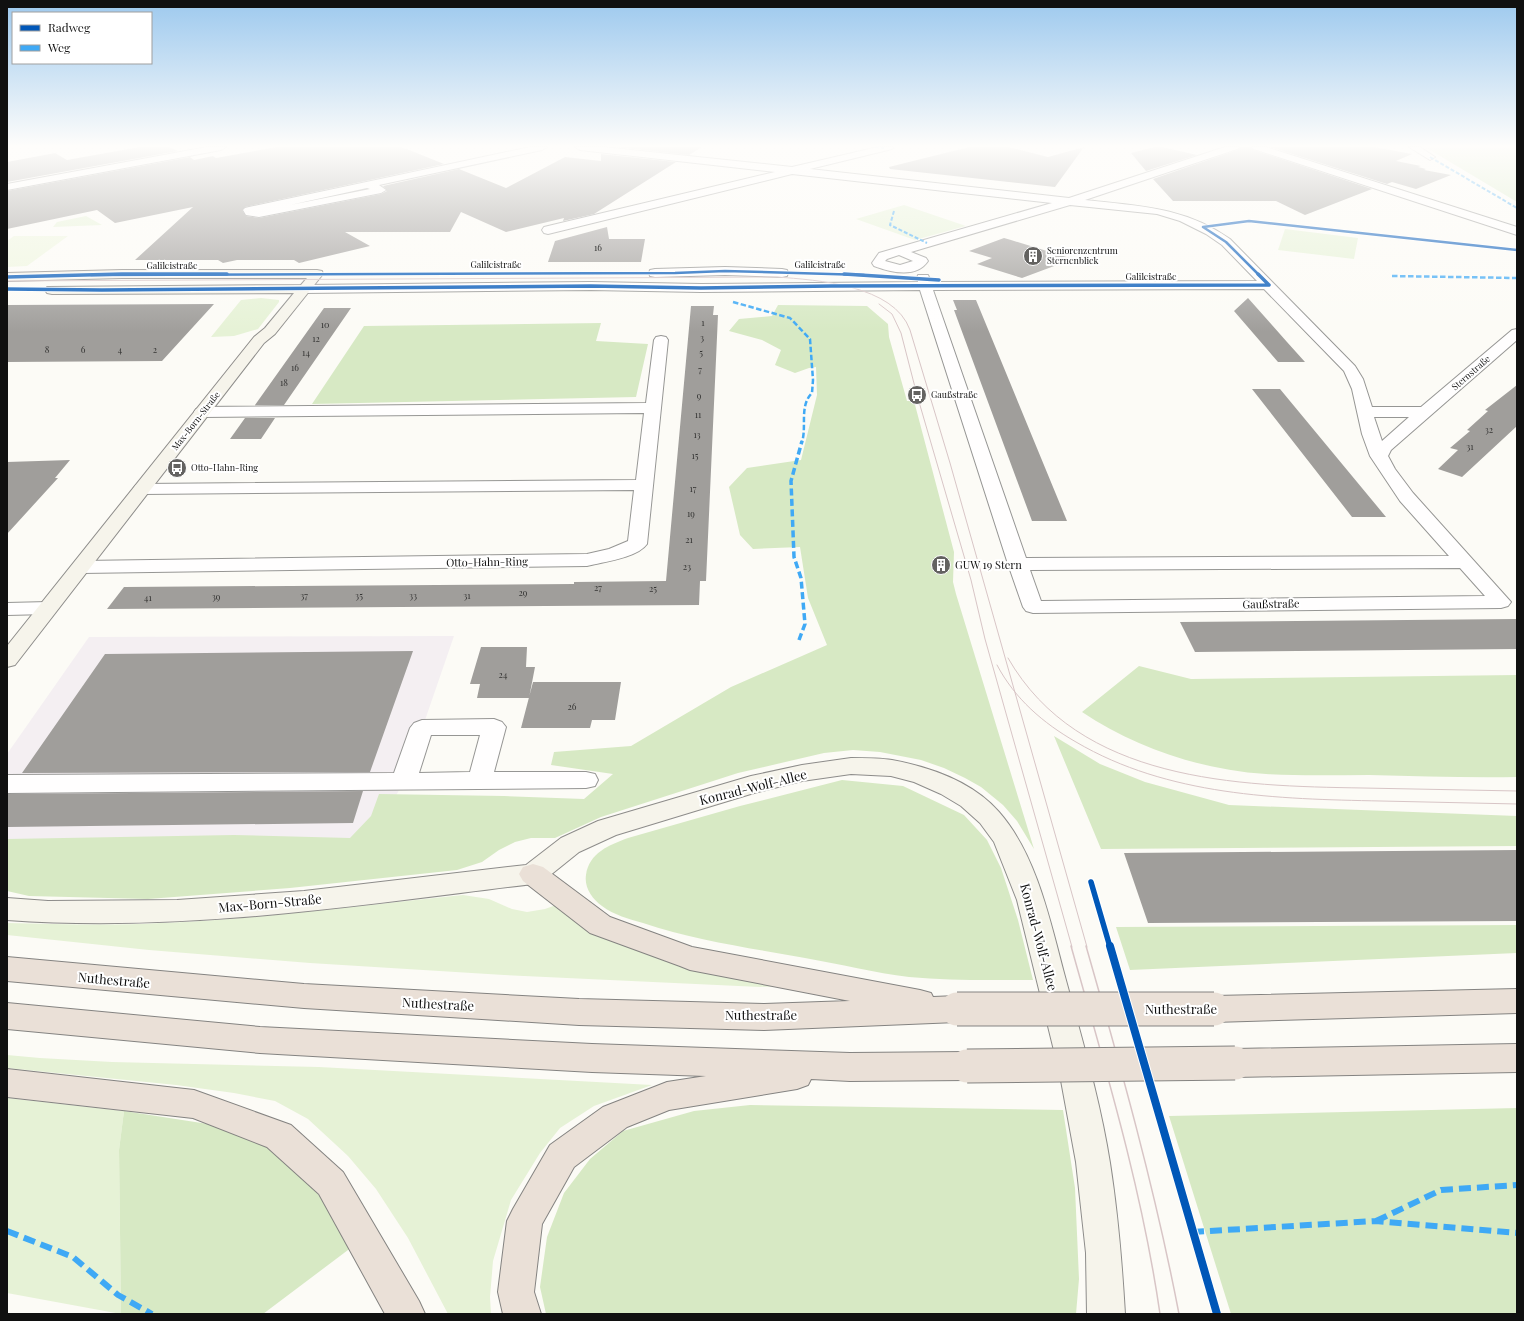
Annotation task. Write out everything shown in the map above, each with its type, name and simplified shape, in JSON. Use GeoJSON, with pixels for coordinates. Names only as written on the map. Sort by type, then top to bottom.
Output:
{"type":"FeatureCollection","features":[{"type":"Feature","properties":{"kind":"highway"},"geometry":{"type":"LineString","coordinates":[[532,874],[600,925],[690,958],[956,1008]]}},
{"type":"Feature","properties":{"kind":"highway","name":"Nuthestraße"},"geometry":{"type":"LineString","coordinates":[[7,969],[304,996],[579,1012],[764,1017],[956,1008],[1214,1009],[1517,1001]]}},
{"type":"Feature","properties":{"kind":"highway"},"geometry":{"type":"LineString","coordinates":[[7,1016],[260,1040],[592,1058],[850,1067],[1517,1058]]}},
{"type":"Feature","properties":{"kind":"highway"},"geometry":{"type":"LineString","coordinates":[[522,1314],[516,1292],[525,1221],[562,1156],[615,1117],[667,1096],[850,1067]]}},
{"type":"Feature","properties":{"kind":"highway"},"geometry":{"type":"LineString","coordinates":[[7,1083],[194,1104],[279,1136],[330,1183],[406,1314]]}},
{"type":"Feature","properties":{"kind":"street"},"geometry":{"type":"LineString","coordinates":[[254,209],[249,210],[250,213],[260,214],[287,209]]}},
{"type":"Feature","properties":{"kind":"street"},"geometry":{"type":"LineString","coordinates":[[548,230],[638,209]]}},
{"type":"Feature","properties":{"kind":"street"},"geometry":{"type":"LineString","coordinates":[[900,251],[1044,209]]}},
{"type":"Feature","properties":{"kind":"street","name":"Gaußstraße"},"geometry":{"type":"LineString","coordinates":[[924,282],[1033,607],[1500,602],[1399,487],[1379,456],[1371,438],[1356,378],[1350,369],[1226,242],[1186,218],[1157,210],[1144,209]]}},
{"type":"Feature","properties":{"kind":"street"},"geometry":{"type":"LineString","coordinates":[[1448,209],[1517,231]]}},
{"type":"Feature","properties":{"kind":"street","name":"Galileistraße"},"geometry":{"type":"LineString","coordinates":[[7,277],[122,274],[675,273],[731,271],[852,274],[924,282],[985,286],[1269,285]]}},
{"type":"Feature","properties":{"kind":"street","name":"Max-Born-Straße"},"geometry":{"type":"LineString","coordinates":[[7,660],[82,567],[259,340],[270,331],[317,274]]}},
{"type":"Feature","properties":{"kind":"street","name":"Galileistraße"},"geometry":{"type":"LineString","coordinates":[[7,289],[304,289],[343,287],[583,286],[707,288],[924,282]]}},
{"type":"Feature","properties":{"kind":"street","name":"Sternstraße"},"geometry":{"type":"LineString","coordinates":[[1379,456],[1385,447],[1517,333]]}},
{"type":"Feature","properties":{"kind":"street","name":"Otto-Hahn-Ring"},"geometry":{"type":"LineString","coordinates":[[82,567],[587,560],[615,554],[637,544],[661,340]]}},
{"type":"Feature","properties":{"kind":"street"},"geometry":{"type":"LineString","coordinates":[[202,412],[653,408]]}},
{"type":"Feature","properties":{"kind":"street"},"geometry":{"type":"LineString","coordinates":[[1364,410],[1395,413],[1425,412]]}},
{"type":"Feature","properties":{"kind":"street"},"geometry":{"type":"LineString","coordinates":[[142,490],[644,485]]}},
{"type":"Feature","properties":{"kind":"street"},"geometry":{"type":"LineString","coordinates":[[1018,564],[1465,562]]}},
{"type":"Feature","properties":{"kind":"street"},"geometry":{"type":"LineString","coordinates":[[7,608],[48,608]]}},
{"type":"Feature","properties":{"kind":"street"},"geometry":{"type":"LineString","coordinates":[[404,780],[422,728],[494,727],[480,780]]}},
{"type":"Feature","properties":{"kind":"street","name":"Konrad-Wolf-Allee"},"geometry":{"type":"LineString","coordinates":[[532,874],[570,845],[607,828],[751,785],[802,773],[850,766],[891,768],[922,776],[950,788],[970,800],[989,817],[1006,838],[1031,900],[1076,1075],[1093,1162],[1104,1253],[1106,1314]]}},
{"type":"Feature","properties":{"kind":"street"},"geometry":{"type":"LineString","coordinates":[[7,784],[404,780],[586,780]]}},
{"type":"Feature","properties":{"kind":"street","name":"Max-Born-Straße"},"geometry":{"type":"LineString","coordinates":[[7,909],[48,912],[176,911],[304,901],[532,874]]}},
{"type":"Feature","properties":{"kind":"shaded area"},"geometry":{"type":"Polygon","coordinates":[[[454,636],[404,781],[368,847],[7,847],[7,754],[89,637],[454,636]]]}},
{"type":"Feature","properties":{"kind":"green space"},"geometry":{"type":"Polygon","coordinates":[[[891,209],[915,209],[966,226],[915,240],[856,219],[891,209]]]}},
{"type":"Feature","properties":{"kind":"green space"},"geometry":{"type":"Polygon","coordinates":[[[86,216],[102,225],[53,227],[57,222],[86,216]]]}},
{"type":"Feature","properties":{"kind":"green space"},"geometry":{"type":"Polygon","coordinates":[[[1285,229],[1358,238],[1354,259],[1278,250],[1285,229]]]}},
{"type":"Feature","properties":{"kind":"green space"},"geometry":{"type":"Polygon","coordinates":[[[14,236],[68,236],[27,266],[7,267],[7,241],[14,236]]]}},
{"type":"Feature","properties":{"kind":"green space"},"geometry":{"type":"Polygon","coordinates":[[[261,298],[279,300],[279,302],[258,329],[234,336],[211,337],[241,300],[261,298]]]}},
{"type":"Feature","properties":{"kind":"green space"},"geometry":{"type":"Polygon","coordinates":[[[778,305],[867,306],[888,324],[889,337],[907,401],[914,401],[954,552],[953,582],[956,594],[1034,849],[1017,821],[1003,805],[981,787],[965,778],[944,768],[921,760],[880,752],[853,750],[824,753],[738,773],[601,817],[555,838],[531,838],[515,842],[499,850],[482,862],[457,870],[290,888],[148,899],[29,896],[7,891],[7,839],[234,835],[350,838],[371,816],[379,794],[584,799],[613,774],[551,765],[554,752],[631,746],[731,687],[827,645],[808,598],[800,547],[753,549],[740,535],[729,487],[747,468],[801,460],[817,395],[816,367],[795,373],[775,365],[781,350],[762,340],[729,331],[739,319],[772,316],[778,305]]]}},
{"type":"Feature","properties":{"kind":"green space"},"geometry":{"type":"Polygon","coordinates":[[[601,323],[596,341],[648,344],[636,397],[312,404],[364,326],[601,323]]]}},
{"type":"Feature","properties":{"kind":"green space"},"geometry":{"type":"Polygon","coordinates":[[[1139,666],[1191,679],[1517,675],[1517,777],[1279,775],[1242,772],[1193,762],[1170,755],[1124,736],[1082,712],[1139,666]]]}},
{"type":"Feature","properties":{"kind":"green space"},"geometry":{"type":"Polygon","coordinates":[[[1054,736],[1100,764],[1145,782],[1229,805],[1517,816],[1517,846],[1101,849],[1054,736]]]}},
{"type":"Feature","properties":{"kind":"green space"},"geometry":{"type":"Polygon","coordinates":[[[842,780],[903,786],[964,815],[987,840],[1001,868],[1018,920],[1033,980],[955,980],[909,977],[683,935],[627,918],[607,909],[598,903],[592,896],[586,884],[588,867],[596,855],[607,847],[628,838],[740,806],[842,780]]]}},
{"type":"Feature","properties":{"kind":"green space"},"geometry":{"type":"Polygon","coordinates":[[[463,895],[489,899],[512,909],[527,912],[545,909],[556,905],[782,986],[760,987],[504,975],[310,963],[149,950],[7,935],[7,923],[142,924],[199,921],[275,915],[463,895]]]}},
{"type":"Feature","properties":{"kind":"green space"},"geometry":{"type":"Polygon","coordinates":[[[1517,925],[1517,953],[1130,970],[1116,927],[1517,925]]]}},
{"type":"Feature","properties":{"kind":"green space"},"geometry":{"type":"Polygon","coordinates":[[[7,1055],[112,1062],[319,1067],[652,1085],[594,1106],[560,1128],[540,1153],[511,1200],[493,1261],[490,1297],[491,1314],[448,1314],[408,1238],[376,1189],[348,1156],[308,1119],[275,1101],[234,1093],[176,1085],[7,1068],[7,1055]]]}},
{"type":"Feature","properties":{"kind":"green space"},"geometry":{"type":"Polygon","coordinates":[[[7,1098],[124,1111],[119,1150],[121,1314],[7,1293],[7,1098]]]}},
{"type":"Feature","properties":{"kind":"green space"},"geometry":{"type":"Polygon","coordinates":[[[750,1105],[1063,1110],[1075,1188],[1079,1279],[1076,1314],[546,1314],[540,1287],[547,1237],[564,1193],[590,1159],[623,1131],[694,1111],[750,1105]]]}},
{"type":"Feature","properties":{"kind":"green space"},"geometry":{"type":"Polygon","coordinates":[[[1517,1108],[1517,1314],[1231,1314],[1169,1116],[1517,1108]]]}},
{"type":"Feature","properties":{"kind":"green space"},"geometry":{"type":"Polygon","coordinates":[[[124,1111],[208,1124],[255,1139],[280,1154],[310,1184],[340,1223],[352,1247],[263,1314],[121,1314],[119,1150],[124,1111]]]}},
{"type":"Feature","properties":{"kind":"building"},"geometry":{"type":"Polygon","coordinates":[[[7,209],[185,209],[115,223],[97,210],[7,229],[7,209]]]}},
{"type":"Feature","properties":{"kind":"building"},"geometry":{"type":"Polygon","coordinates":[[[191,209],[243,209],[242,210],[246,216],[259,218],[307,209],[602,209],[594,214],[563,221],[564,218],[506,232],[461,212],[450,232],[345,232],[370,246],[299,263],[294,260],[237,260],[223,263],[218,260],[135,260],[191,209]]]}},
{"type":"Feature","properties":{"kind":"building"},"geometry":{"type":"Polygon","coordinates":[[[1292,209],[1321,209],[1305,215],[1292,209]]]}},
{"type":"Feature","properties":{"kind":"building"},"geometry":{"type":"Polygon","coordinates":[[[607,227],[609,239],[645,239],[641,262],[548,262],[555,241],[607,227]]]}},
{"type":"Feature","properties":{"kind":"building","name":"Seniorenzentrum Sternenblick"},"geometry":{"type":"Polygon","coordinates":[[[1004,238],[1073,259],[1022,278],[977,264],[992,258],[969,251],[1004,238]]]}},
{"type":"Feature","properties":{"kind":"building"},"geometry":{"type":"Polygon","coordinates":[[[1248,298],[1305,362],[1278,362],[1234,311],[1248,298]]]}},
{"type":"Feature","properties":{"kind":"building"},"geometry":{"type":"Polygon","coordinates":[[[953,300],[976,300],[1067,521],[1032,521],[954,310],[957,310],[953,300]]]}},
{"type":"Feature","properties":{"kind":"building"},"geometry":{"type":"Polygon","coordinates":[[[214,304],[162,361],[7,362],[7,305],[214,304]]]}},
{"type":"Feature","properties":{"kind":"building"},"geometry":{"type":"Polygon","coordinates":[[[691,306],[714,306],[713,315],[718,315],[706,581],[700,581],[699,605],[107,609],[124,587],[574,584],[574,582],[666,581],[691,306]]]}},
{"type":"Feature","properties":{"kind":"building"},"geometry":{"type":"Polygon","coordinates":[[[324,308],[351,308],[284,405],[255,405],[324,308]]]}},
{"type":"Feature","properties":{"kind":"building"},"geometry":{"type":"Polygon","coordinates":[[[1517,385],[1517,426],[1462,477],[1438,469],[1458,450],[1450,448],[1470,431],[1467,430],[1488,411],[1485,410],[1517,385]]]}},
{"type":"Feature","properties":{"kind":"building"},"geometry":{"type":"Polygon","coordinates":[[[1252,389],[1280,389],[1386,517],[1352,517],[1252,389]]]}},
{"type":"Feature","properties":{"kind":"building"},"geometry":{"type":"Polygon","coordinates":[[[245,418],[275,418],[261,439],[230,439],[245,418]]]}},
{"type":"Feature","properties":{"kind":"building"},"geometry":{"type":"Polygon","coordinates":[[[70,460],[55,478],[58,478],[7,534],[7,462],[70,460]]]}},
{"type":"Feature","properties":{"kind":"building"},"geometry":{"type":"Polygon","coordinates":[[[1517,619],[1517,649],[1195,652],[1180,622],[1517,619]]]}},
{"type":"Feature","properties":{"kind":"building"},"geometry":{"type":"Polygon","coordinates":[[[481,647],[527,647],[526,667],[535,667],[529,698],[477,698],[480,684],[470,684],[481,647]]]}},
{"type":"Feature","properties":{"kind":"building"},"geometry":{"type":"Polygon","coordinates":[[[413,651],[370,772],[22,773],[105,654],[413,651]]]}},
{"type":"Feature","properties":{"kind":"building"},"geometry":{"type":"Polygon","coordinates":[[[533,682],[621,682],[615,720],[592,720],[590,728],[521,728],[533,682]]]}},
{"type":"Feature","properties":{"kind":"building"},"geometry":{"type":"Polygon","coordinates":[[[363,791],[353,823],[7,827],[8,794],[363,791]]]}},
{"type":"Feature","properties":{"kind":"building"},"geometry":{"type":"Polygon","coordinates":[[[1517,850],[1517,921],[1148,923],[1124,853],[1517,850]]]}},
{"type":"Feature","properties":{"kind":"tram line"},"geometry":{"type":"LineString","coordinates":[[7,281],[777,277],[832,283],[871,294],[888,303],[901,315],[910,330],[950,463],[1015,692]]}},
{"type":"Feature","properties":{"kind":"tram line"},"geometry":{"type":"LineString","coordinates":[[879,304],[892,314],[901,333],[917,395],[971,580],[985,639],[1072,947]]}},
{"type":"Feature","properties":{"kind":"tram line"},"geometry":{"type":"LineString","coordinates":[[1008,658],[1038,699],[1076,730],[1118,753],[1165,769],[1214,779],[1264,784],[1314,787],[1517,791]]}},
{"type":"Feature","properties":{"kind":"tram line"},"geometry":{"type":"LineString","coordinates":[[997,665],[1015,692]]}},
{"type":"Feature","properties":{"kind":"tram line"},"geometry":{"type":"LineString","coordinates":[[1015,692],[1031,709],[1052,727],[1076,742],[1111,760],[1148,774],[1186,784],[1224,791],[1302,799],[1517,804]]}},
{"type":"Feature","properties":{"kind":"tram line"},"geometry":{"type":"LineString","coordinates":[[1015,692],[1087,947]]}},
{"type":"Feature","properties":{"kind":"tram line"},"geometry":{"type":"LineString","coordinates":[[1071,946],[1122,1128],[1143,1221],[1160,1314]]}},
{"type":"Feature","properties":{"kind":"tram line"},"geometry":{"type":"LineString","coordinates":[[1086,946],[1148,1175],[1170,1267],[1179,1314]]}},
{"type":"Feature","properties":{"kind":"marked path"},"geometry":{"type":"LineString","coordinates":[[894,211],[890,225],[927,243]]}},
{"type":"Feature","properties":{"kind":"marked path"},"geometry":{"type":"LineString","coordinates":[[1392,276],[1517,278]]}},
{"type":"Feature","properties":{"kind":"marked path"},"geometry":{"type":"LineString","coordinates":[[733,302],[790,318],[810,339],[813,380],[812,393],[808,397],[804,408],[804,435],[791,481],[794,557],[801,578],[805,624],[799,640]]}},
{"type":"Feature","properties":{"kind":"marked path"},"geometry":{"type":"LineString","coordinates":[[1376,1221],[1441,1190],[1517,1185]]}},
{"type":"Feature","properties":{"kind":"marked path"},"geometry":{"type":"LineString","coordinates":[[1192,1232],[1376,1221],[1517,1233]]}},
{"type":"Feature","properties":{"kind":"marked path"},"geometry":{"type":"LineString","coordinates":[[7,1231],[73,1257],[118,1295],[152,1314]]}},
{"type":"Feature","properties":{"kind":"cycle path"},"geometry":{"type":"LineString","coordinates":[[1203,227],[1249,221],[1517,250]]}},
{"type":"Feature","properties":{"kind":"cycle path"},"geometry":{"type":"LineString","coordinates":[[1203,227],[1226,242],[1269,285]]}},
{"type":"Feature","properties":{"kind":"cycle path"},"geometry":{"type":"LineString","coordinates":[[7,277],[122,274],[675,273],[725,271],[852,274],[939,280]]}},
{"type":"Feature","properties":{"kind":"cycle path"},"geometry":{"type":"LineString","coordinates":[[7,289],[102,290],[591,286],[701,288],[831,286],[1269,285]]}},
{"type":"Feature","properties":{"kind":"cycle path"},"geometry":{"type":"LineString","coordinates":[[1091,882],[1217,1314]]}},
{"type":"Feature","properties":{"kind":"place","name":"Seniorenzentrum Sternenblick"},"geometry":{"type":"Point","coordinates":[1033,256]}},
{"type":"Feature","properties":{"kind":"place","name":"Gaußstraße"},"geometry":{"type":"Point","coordinates":[917,395]}},
{"type":"Feature","properties":{"kind":"place","name":"Otto-Hahn-Ring"},"geometry":{"type":"Point","coordinates":[177,468]}},
{"type":"Feature","properties":{"kind":"place","name":"GUW 19 Stern"},"geometry":{"type":"Point","coordinates":[941,565]}}]}
